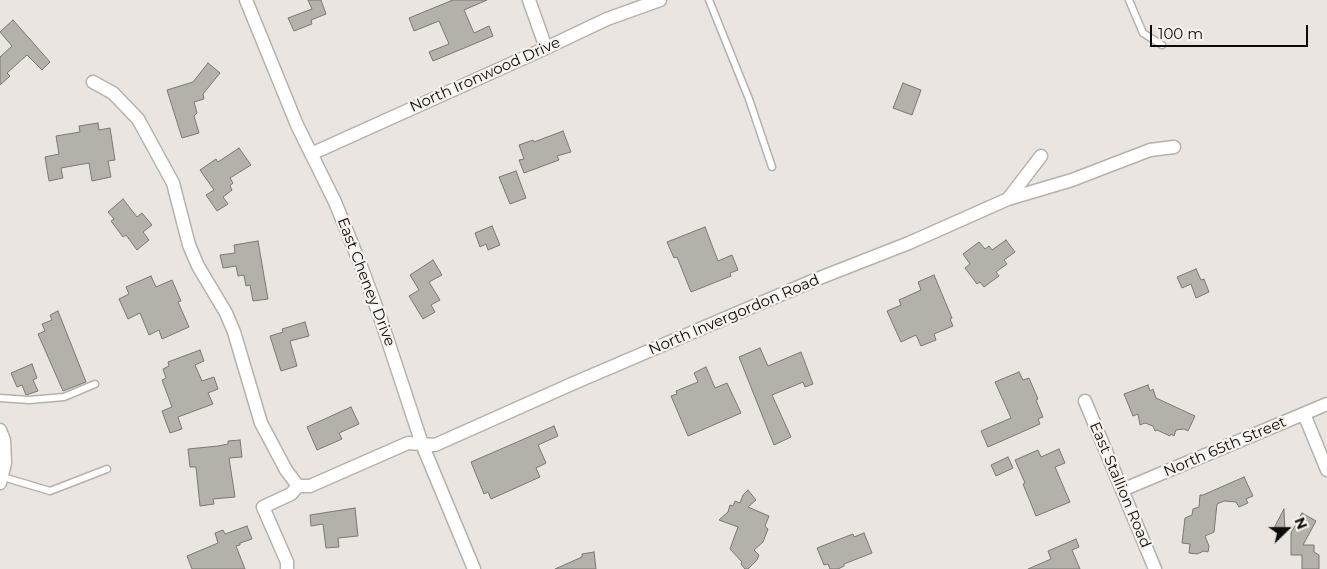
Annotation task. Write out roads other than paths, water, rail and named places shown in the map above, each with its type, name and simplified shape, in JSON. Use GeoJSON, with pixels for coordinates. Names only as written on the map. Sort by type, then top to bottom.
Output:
{"type":"FeatureCollection","features":[{"type":"Feature","properties":{"kind":"street","name":"East Cheney Drive"},"geometry":{"type":"LineString","coordinates":[[246,0],[297,125],[335,202],[361,266],[422,444],[474,569]]}},
{"type":"Feature","properties":{"kind":"street"},"geometry":{"type":"LineString","coordinates":[[529,0],[546,48]]}},
{"type":"Feature","properties":{"kind":"street","name":"North Ironwood Drive"},"geometry":{"type":"LineString","coordinates":[[311,154],[607,19],[660,0]]}},
{"type":"Feature","properties":{"kind":"street"},"geometry":{"type":"LineString","coordinates":[[93,82],[113,93],[138,119],[173,183],[189,246],[198,266],[226,313],[234,332],[261,422],[286,470],[298,486],[291,494],[263,507],[287,562],[287,569]]}},
{"type":"Feature","properties":{"kind":"street","name":"North Invergordon Road"},"geometry":{"type":"LineString","coordinates":[[298,486],[310,486],[408,443],[435,445],[581,380],[817,279],[909,243],[1008,199],[1072,180],[1150,150],[1174,147]]}},
{"type":"Feature","properties":{"kind":"street"},"geometry":{"type":"LineString","coordinates":[[1008,199],[1041,156]]}},
{"type":"Feature","properties":{"kind":"street","name":"East Stallion Road"},"geometry":{"type":"LineString","coordinates":[[1085,401],[1155,569]]}},
{"type":"Feature","properties":{"kind":"street","name":"North 65th Street"},"geometry":{"type":"LineString","coordinates":[[1122,490],[1327,404]]}},
{"type":"Feature","properties":{"kind":"street"},"geometry":{"type":"LineString","coordinates":[[1304,414],[1327,470]]}},
{"type":"Feature","properties":{"kind":"street"},"geometry":{"type":"LineString","coordinates":[[0,430],[5,451],[5,463],[1,480]]}},
{"type":"Feature","properties":{"kind":"lane"},"geometry":{"type":"LineString","coordinates":[[709,0],[748,99],[772,167]]}},
{"type":"Feature","properties":{"kind":"lane"},"geometry":{"type":"LineString","coordinates":[[1129,0],[1144,33],[1162,45]]}},
{"type":"Feature","properties":{"kind":"lane"},"geometry":{"type":"LineString","coordinates":[[0,398],[29,400],[64,397],[94,384]]}},
{"type":"Feature","properties":{"kind":"lane"},"geometry":{"type":"LineString","coordinates":[[1,480],[50,491],[107,469]]}}]}
